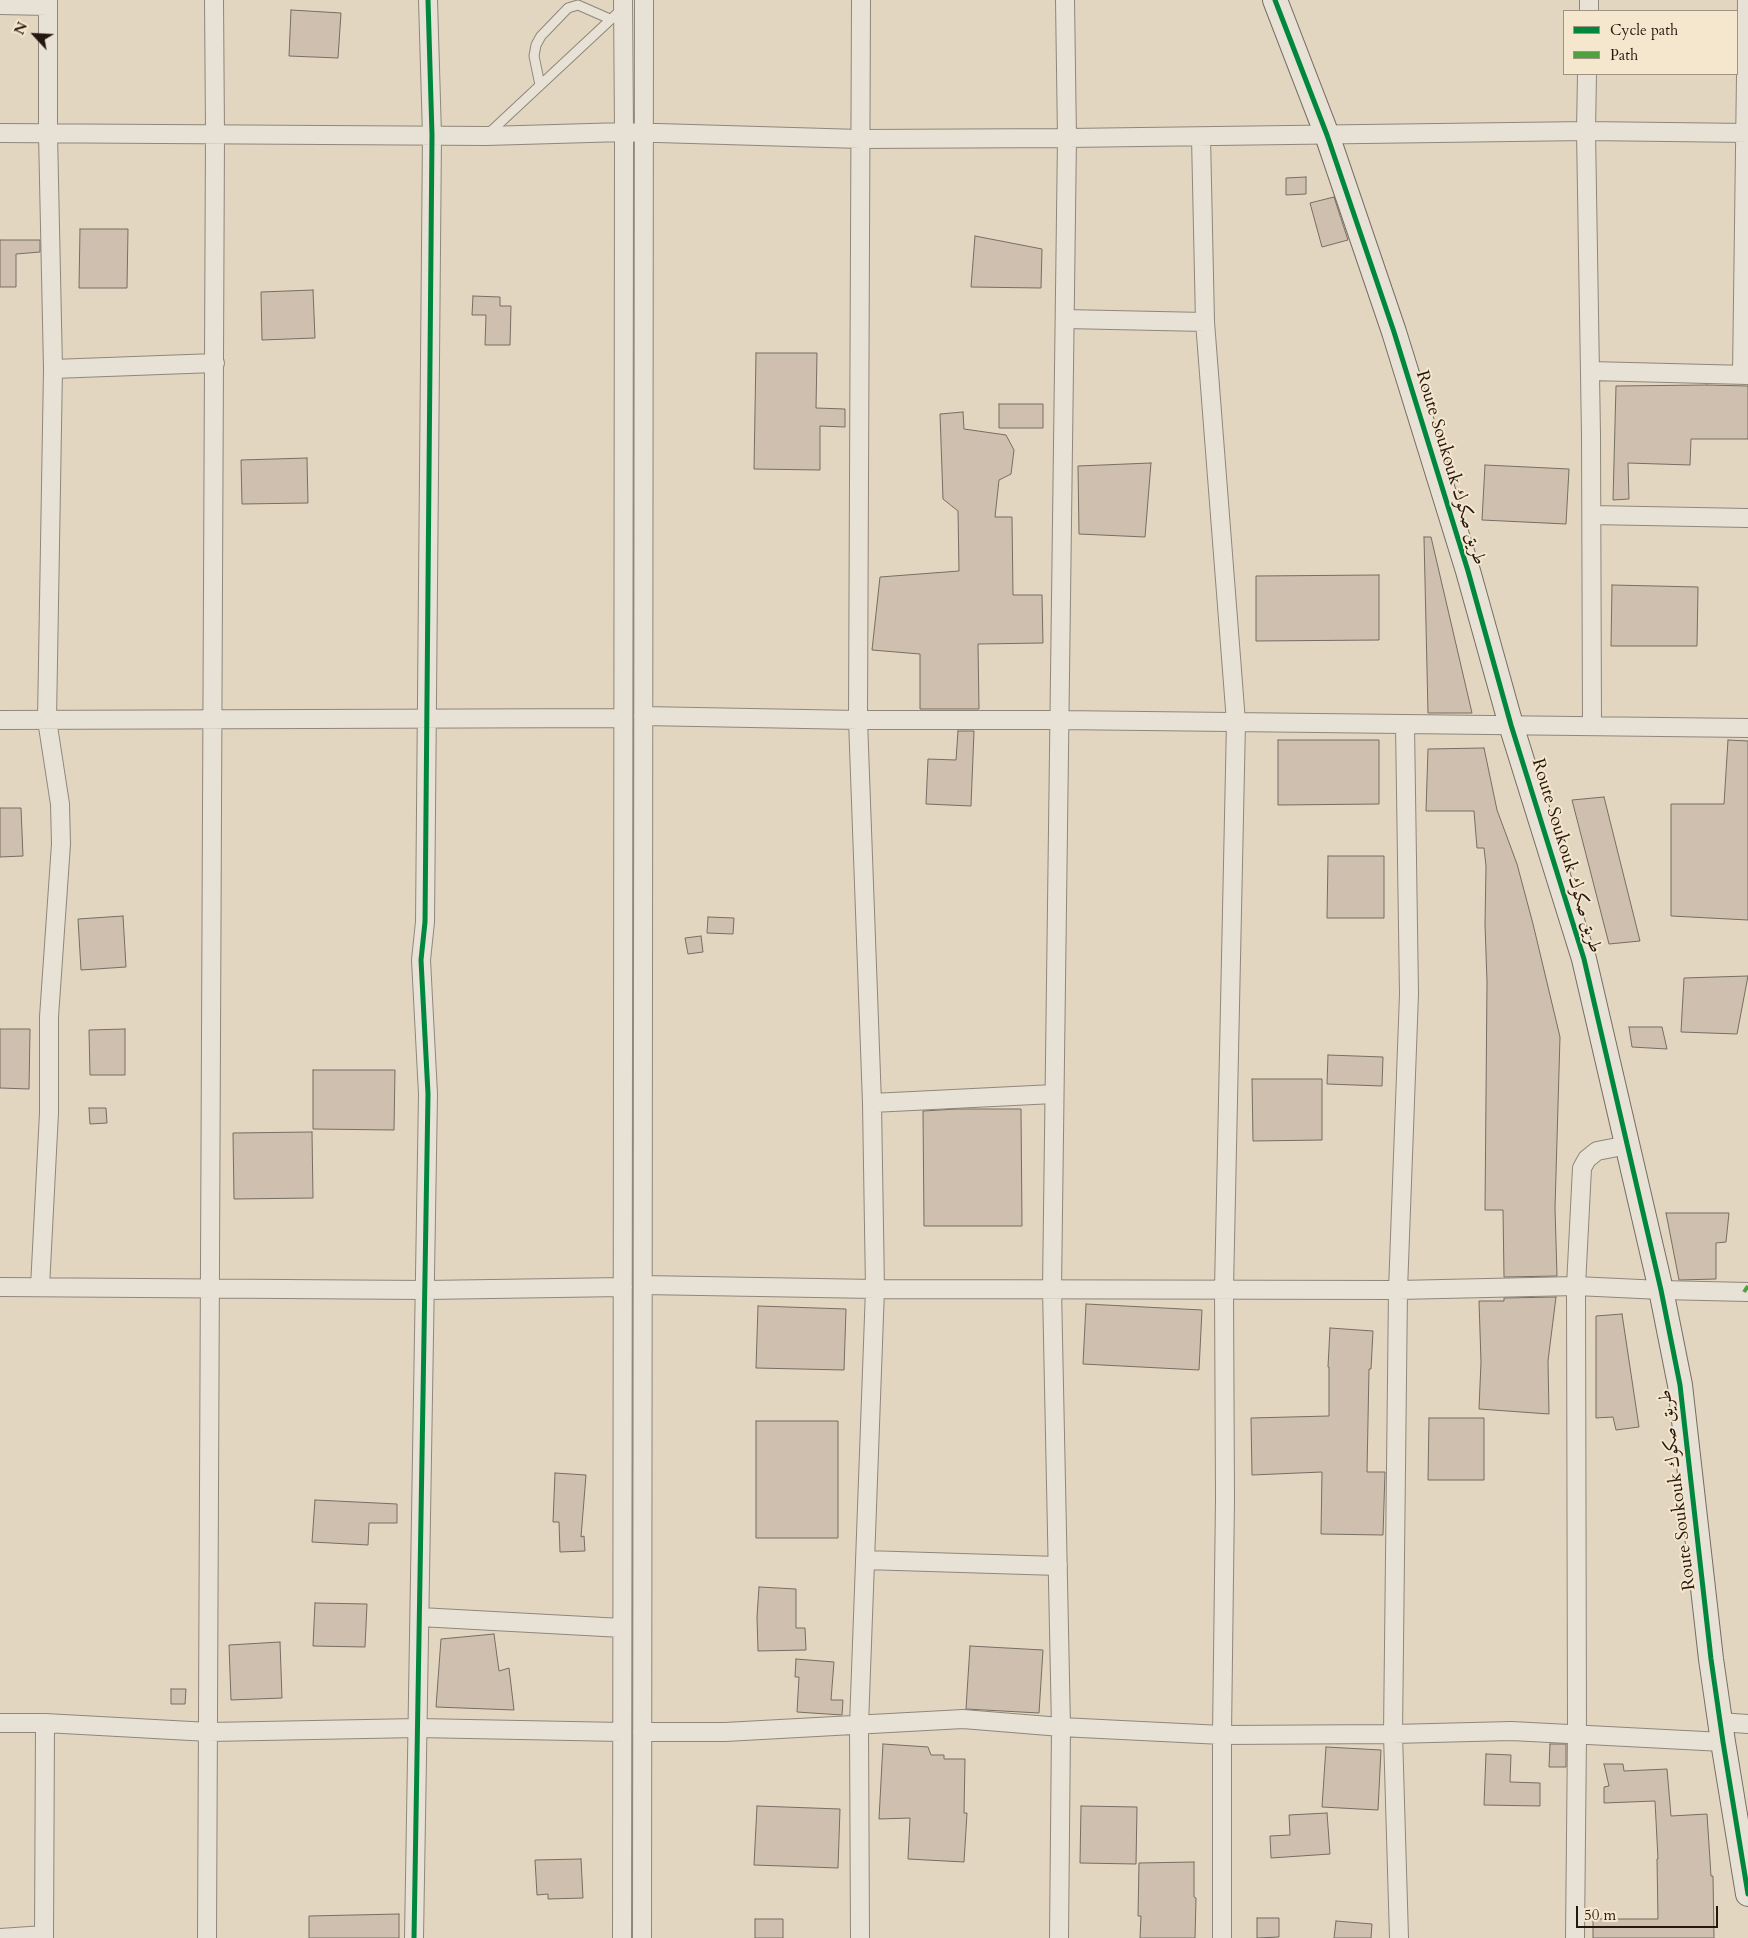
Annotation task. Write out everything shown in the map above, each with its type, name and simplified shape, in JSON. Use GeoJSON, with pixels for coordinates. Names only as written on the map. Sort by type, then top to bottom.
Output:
{"type":"FeatureCollection","features":[{"type":"Feature","properties":{"kind":"street"},"geometry":{"type":"LineString","coordinates":[[207,1938],[216,133],[214,0]]}},
{"type":"Feature","properties":{"kind":"street"},"geometry":{"type":"LineString","coordinates":[[414,1938],[428,1094],[421,960],[425,922],[432,135],[428,0]]}},
{"type":"Feature","properties":{"kind":"street"},"geometry":{"type":"LineString","coordinates":[[642,1938],[644,0]]}},
{"type":"Feature","properties":{"kind":"street"},"geometry":{"type":"LineString","coordinates":[[860,1938],[859,1725],[875,1289],[872,1103],[858,720],[861,0]]}},
{"type":"Feature","properties":{"kind":"street"},"geometry":{"type":"LineString","coordinates":[[1059,1938],[1061,1727],[1052,1289],[1067,138],[1065,0]]}},
{"type":"Feature","properties":{"kind":"street","name":"Route Soukouk طريق صكوك"},"geometry":{"type":"LineString","coordinates":[[1275,0],[1327,135],[1394,332],[1468,571],[1511,725],[1584,959],[1661,1290],[1680,1385],[1721,1732],[1748,1894]]}},
{"type":"Feature","properties":{"kind":"street"},"geometry":{"type":"LineString","coordinates":[[1590,371],[1745,375],[1747,0]]}},
{"type":"Feature","properties":{"kind":"street"},"geometry":{"type":"LineString","coordinates":[[0,5],[48,3],[48,133],[53,369],[47,720],[60,804],[61,844],[49,1017],[48,1113],[40,1287]]}},
{"type":"Feature","properties":{"kind":"street"},"geometry":{"type":"LineString","coordinates":[[619,9],[624,132],[622,1938]]}},
{"type":"Feature","properties":{"kind":"street"},"geometry":{"type":"LineString","coordinates":[[1587,75],[1586,131],[1592,515],[1592,726]]}},
{"type":"Feature","properties":{"kind":"street"},"geometry":{"type":"LineString","coordinates":[[0,133],[486,136],[624,132],[860,139],[1201,137],[1586,131],[1746,133]]}},
{"type":"Feature","properties":{"kind":"street"},"geometry":{"type":"LineString","coordinates":[[1201,137],[1205,322],[1236,722],[1224,1289],[1225,1499],[1222,1938]]}},
{"type":"Feature","properties":{"kind":"street"},"geometry":{"type":"LineString","coordinates":[[1065,319],[1205,322]]}},
{"type":"Feature","properties":{"kind":"street"},"geometry":{"type":"LineString","coordinates":[[53,369],[215,363]]}},
{"type":"Feature","properties":{"kind":"street"},"geometry":{"type":"LineString","coordinates":[[1592,515],[1748,518]]}},
{"type":"Feature","properties":{"kind":"street"},"geometry":{"type":"LineString","coordinates":[[643,716],[858,720],[1059,720],[1748,728]]}},
{"type":"Feature","properties":{"kind":"street"},"geometry":{"type":"LineString","coordinates":[[0,720],[624,718]]}},
{"type":"Feature","properties":{"kind":"street"},"geometry":{"type":"LineString","coordinates":[[1399,1938],[1393,1734],[1398,1290],[1409,994],[1405,725]]}},
{"type":"Feature","properties":{"kind":"street"},"geometry":{"type":"LineString","coordinates":[[872,1103],[1054,1094]]}},
{"type":"Feature","properties":{"kind":"street"},"geometry":{"type":"LineString","coordinates":[[1575,1938],[1578,1734],[1576,1286],[1582,1168],[1587,1159],[1597,1151],[1628,1146]]}},
{"type":"Feature","properties":{"kind":"street"},"geometry":{"type":"LineString","coordinates":[[643,1285],[875,1289],[1398,1290],[1576,1286],[1748,1292]]}},
{"type":"Feature","properties":{"kind":"street"},"geometry":{"type":"LineString","coordinates":[[0,1287],[426,1290],[623,1287]]}},
{"type":"Feature","properties":{"kind":"street"},"geometry":{"type":"LineString","coordinates":[[865,1560],[1058,1566]]}},
{"type":"Feature","properties":{"kind":"street"},"geometry":{"type":"LineString","coordinates":[[420,1617],[622,1628]]}},
{"type":"Feature","properties":{"kind":"street"},"geometry":{"type":"LineString","coordinates":[[642,1732],[726,1732],[963,1719],[1061,1727],[1222,1735],[1511,1731],[1578,1734],[1721,1732],[1748,1724]]}},
{"type":"Feature","properties":{"kind":"street"},"geometry":{"type":"LineString","coordinates":[[0,1723],[45,1723],[208,1732],[418,1728],[622,1732]]}},
{"type":"Feature","properties":{"kind":"street"},"geometry":{"type":"LineString","coordinates":[[0,1938],[44,1937],[45,1723]]}},
{"type":"Feature","properties":{"kind":"lane"},"geometry":{"type":"LineString","coordinates":[[540,85],[534,56],[536,45],[541,36],[568,8],[578,5],[619,9]]}},
{"type":"Feature","properties":{"kind":"lane"},"geometry":{"type":"LineString","coordinates":[[486,136],[619,9]]}},
{"type":"Feature","properties":{"kind":"building"},"geometry":{"type":"Polygon","coordinates":[[[291,10],[341,13],[338,58],[289,56],[291,10]]]}},
{"type":"Feature","properties":{"kind":"building"},"geometry":{"type":"Polygon","coordinates":[[[1306,177],[1306,194],[1286,195],[1286,178],[1306,177]]]}},
{"type":"Feature","properties":{"kind":"building"},"geometry":{"type":"Polygon","coordinates":[[[1334,197],[1348,240],[1322,247],[1310,203],[1334,197]]]}},
{"type":"Feature","properties":{"kind":"building"},"geometry":{"type":"Polygon","coordinates":[[[80,229],[128,229],[127,288],[79,288],[80,229]]]}},
{"type":"Feature","properties":{"kind":"building"},"geometry":{"type":"Polygon","coordinates":[[[975,236],[1042,249],[1041,288],[971,287],[975,236]]]}},
{"type":"Feature","properties":{"kind":"building"},"geometry":{"type":"Polygon","coordinates":[[[0,240],[40,240],[40,252],[16,254],[16,287],[0,287],[0,240]]]}},
{"type":"Feature","properties":{"kind":"building"},"geometry":{"type":"Polygon","coordinates":[[[313,290],[315,338],[262,340],[261,292],[313,290]]]}},
{"type":"Feature","properties":{"kind":"building"},"geometry":{"type":"Polygon","coordinates":[[[473,296],[500,297],[500,306],[511,306],[510,345],[485,345],[486,315],[472,315],[473,296]]]}},
{"type":"Feature","properties":{"kind":"building"},"geometry":{"type":"Polygon","coordinates":[[[756,353],[817,353],[816,408],[845,409],[845,427],[820,426],[820,470],[754,469],[756,353]]]}},
{"type":"Feature","properties":{"kind":"building"},"geometry":{"type":"Polygon","coordinates":[[[1616,386],[1748,386],[1748,439],[1691,439],[1690,465],[1628,463],[1629,499],[1613,500],[1616,386]]]}},
{"type":"Feature","properties":{"kind":"building"},"geometry":{"type":"Polygon","coordinates":[[[999,404],[1043,404],[1043,428],[999,428],[999,404]]]}},
{"type":"Feature","properties":{"kind":"building"},"geometry":{"type":"Polygon","coordinates":[[[963,412],[964,429],[1006,435],[1014,450],[1011,474],[999,480],[995,517],[1012,517],[1013,595],[1042,595],[1043,643],[978,644],[979,709],[920,709],[920,654],[872,650],[880,577],[959,571],[958,511],[943,499],[940,414],[963,412]]]}},
{"type":"Feature","properties":{"kind":"building"},"geometry":{"type":"Polygon","coordinates":[[[307,458],[308,503],[242,504],[241,460],[307,458]]]}},
{"type":"Feature","properties":{"kind":"building"},"geometry":{"type":"Polygon","coordinates":[[[1151,463],[1145,537],[1079,534],[1078,466],[1151,463]]]}},
{"type":"Feature","properties":{"kind":"building"},"geometry":{"type":"Polygon","coordinates":[[[1485,465],[1569,469],[1566,524],[1482,520],[1485,465]]]}},
{"type":"Feature","properties":{"kind":"building"},"geometry":{"type":"Polygon","coordinates":[[[1424,537],[1431,537],[1472,713],[1428,713],[1424,537]]]}},
{"type":"Feature","properties":{"kind":"building"},"geometry":{"type":"Polygon","coordinates":[[[1379,575],[1379,640],[1256,641],[1256,576],[1379,575]]]}},
{"type":"Feature","properties":{"kind":"building"},"geometry":{"type":"Polygon","coordinates":[[[1612,585],[1698,587],[1697,646],[1611,646],[1612,585]]]}},
{"type":"Feature","properties":{"kind":"building"},"geometry":{"type":"Polygon","coordinates":[[[958,731],[974,731],[971,806],[926,804],[928,759],[956,760],[958,731]]]}},
{"type":"Feature","properties":{"kind":"building"},"geometry":{"type":"Polygon","coordinates":[[[1278,740],[1379,740],[1379,804],[1278,805],[1278,740]]]}},
{"type":"Feature","properties":{"kind":"building"},"geometry":{"type":"Polygon","coordinates":[[[1728,740],[1748,741],[1748,920],[1671,916],[1671,804],[1724,804],[1728,740]]]}},
{"type":"Feature","properties":{"kind":"building"},"geometry":{"type":"Polygon","coordinates":[[[1484,748],[1497,810],[1517,864],[1560,1037],[1555,1208],[1557,1276],[1504,1277],[1503,1210],[1485,1210],[1487,982],[1486,866],[1484,848],[1477,848],[1474,811],[1426,811],[1428,749],[1484,748]]]}},
{"type":"Feature","properties":{"kind":"building"},"geometry":{"type":"Polygon","coordinates":[[[1604,797],[1640,941],[1609,944],[1572,800],[1604,797]]]}},
{"type":"Feature","properties":{"kind":"building"},"geometry":{"type":"Polygon","coordinates":[[[0,808],[21,808],[23,856],[0,857],[0,808]]]}},
{"type":"Feature","properties":{"kind":"building"},"geometry":{"type":"Polygon","coordinates":[[[1328,856],[1384,856],[1384,918],[1327,918],[1328,856]]]}},
{"type":"Feature","properties":{"kind":"building"},"geometry":{"type":"Polygon","coordinates":[[[123,916],[126,967],[81,970],[78,919],[123,916]]]}},
{"type":"Feature","properties":{"kind":"building"},"geometry":{"type":"Polygon","coordinates":[[[708,917],[734,918],[733,934],[707,933],[708,917]]]}},
{"type":"Feature","properties":{"kind":"building"},"geometry":{"type":"Polygon","coordinates":[[[701,936],[703,952],[688,954],[685,938],[701,936]]]}},
{"type":"Feature","properties":{"kind":"building"},"geometry":{"type":"Polygon","coordinates":[[[1748,976],[1737,1034],[1681,1032],[1684,978],[1748,976]]]}},
{"type":"Feature","properties":{"kind":"building"},"geometry":{"type":"Polygon","coordinates":[[[1629,1027],[1662,1027],[1667,1049],[1632,1047],[1629,1027]]]}},
{"type":"Feature","properties":{"kind":"building"},"geometry":{"type":"Polygon","coordinates":[[[0,1029],[30,1029],[29,1089],[0,1088],[0,1029]]]}},
{"type":"Feature","properties":{"kind":"building"},"geometry":{"type":"Polygon","coordinates":[[[125,1029],[125,1075],[90,1075],[89,1030],[125,1029]]]}},
{"type":"Feature","properties":{"kind":"building"},"geometry":{"type":"Polygon","coordinates":[[[1328,1055],[1383,1057],[1382,1086],[1327,1084],[1328,1055]]]}},
{"type":"Feature","properties":{"kind":"building"},"geometry":{"type":"Polygon","coordinates":[[[313,1070],[395,1070],[394,1130],[313,1129],[313,1070]]]}},
{"type":"Feature","properties":{"kind":"building"},"geometry":{"type":"Polygon","coordinates":[[[1252,1079],[1322,1079],[1322,1140],[1253,1141],[1252,1079]]]}},
{"type":"Feature","properties":{"kind":"building"},"geometry":{"type":"Polygon","coordinates":[[[89,1108],[106,1108],[107,1123],[90,1124],[89,1108]]]}},
{"type":"Feature","properties":{"kind":"building"},"geometry":{"type":"Polygon","coordinates":[[[1021,1109],[1022,1226],[924,1226],[923,1111],[1021,1109]]]}},
{"type":"Feature","properties":{"kind":"building"},"geometry":{"type":"Polygon","coordinates":[[[312,1132],[313,1198],[234,1199],[233,1133],[312,1132]]]}},
{"type":"Feature","properties":{"kind":"building"},"geometry":{"type":"Polygon","coordinates":[[[1666,1213],[1729,1213],[1726,1242],[1716,1243],[1716,1279],[1679,1280],[1666,1213]]]}},
{"type":"Feature","properties":{"kind":"building"},"geometry":{"type":"Polygon","coordinates":[[[1556,1297],[1548,1361],[1549,1414],[1479,1409],[1481,1362],[1479,1301],[1504,1301],[1504,1298],[1556,1297]]]}},
{"type":"Feature","properties":{"kind":"building"},"geometry":{"type":"Polygon","coordinates":[[[1086,1304],[1202,1310],[1199,1370],[1083,1364],[1086,1304]]]}},
{"type":"Feature","properties":{"kind":"building"},"geometry":{"type":"Polygon","coordinates":[[[758,1306],[846,1309],[844,1370],[756,1368],[758,1306]]]}},
{"type":"Feature","properties":{"kind":"building"},"geometry":{"type":"Polygon","coordinates":[[[1622,1314],[1639,1427],[1616,1430],[1613,1417],[1596,1418],[1596,1316],[1622,1314]]]}},
{"type":"Feature","properties":{"kind":"building"},"geometry":{"type":"Polygon","coordinates":[[[1330,1328],[1373,1331],[1371,1369],[1369,1369],[1367,1472],[1385,1472],[1383,1535],[1321,1534],[1322,1472],[1252,1475],[1251,1418],[1329,1416],[1328,1367],[1330,1328]]]}},
{"type":"Feature","properties":{"kind":"building"},"geometry":{"type":"Polygon","coordinates":[[[1429,1418],[1484,1418],[1484,1480],[1428,1480],[1429,1418]]]}},
{"type":"Feature","properties":{"kind":"building"},"geometry":{"type":"Polygon","coordinates":[[[756,1421],[838,1421],[838,1538],[756,1538],[756,1421]]]}},
{"type":"Feature","properties":{"kind":"building"},"geometry":{"type":"Polygon","coordinates":[[[555,1473],[586,1475],[581,1537],[584,1536],[585,1551],[560,1552],[559,1522],[553,1522],[555,1473]]]}},
{"type":"Feature","properties":{"kind":"building"},"geometry":{"type":"Polygon","coordinates":[[[315,1500],[397,1504],[397,1523],[369,1523],[368,1545],[312,1542],[315,1500]]]}},
{"type":"Feature","properties":{"kind":"building"},"geometry":{"type":"Polygon","coordinates":[[[759,1587],[796,1589],[796,1628],[805,1628],[806,1650],[758,1651],[757,1617],[759,1587]]]}},
{"type":"Feature","properties":{"kind":"building"},"geometry":{"type":"Polygon","coordinates":[[[315,1603],[367,1604],[365,1647],[313,1646],[315,1603]]]}},
{"type":"Feature","properties":{"kind":"building"},"geometry":{"type":"Polygon","coordinates":[[[494,1634],[499,1671],[509,1668],[514,1710],[436,1707],[441,1639],[494,1634]]]}},
{"type":"Feature","properties":{"kind":"building"},"geometry":{"type":"Polygon","coordinates":[[[280,1642],[282,1698],[231,1700],[229,1645],[280,1642]]]}},
{"type":"Feature","properties":{"kind":"building"},"geometry":{"type":"Polygon","coordinates":[[[970,1646],[1043,1650],[1039,1713],[966,1709],[970,1646]]]}},
{"type":"Feature","properties":{"kind":"building"},"geometry":{"type":"Polygon","coordinates":[[[796,1659],[834,1662],[831,1700],[843,1700],[842,1715],[797,1712],[799,1677],[795,1677],[796,1659]]]}},
{"type":"Feature","properties":{"kind":"building"},"geometry":{"type":"Polygon","coordinates":[[[171,1689],[186,1689],[185,1704],[171,1704],[171,1689]]]}},
{"type":"Feature","properties":{"kind":"building"},"geometry":{"type":"Polygon","coordinates":[[[883,1744],[928,1747],[931,1755],[944,1755],[944,1759],[965,1759],[964,1813],[967,1813],[964,1862],[908,1859],[910,1818],[879,1819],[883,1744]]]}},
{"type":"Feature","properties":{"kind":"building"},"geometry":{"type":"Polygon","coordinates":[[[1550,1744],[1566,1744],[1566,1767],[1549,1767],[1550,1744]]]}},
{"type":"Feature","properties":{"kind":"building"},"geometry":{"type":"Polygon","coordinates":[[[1326,1747],[1381,1750],[1378,1810],[1322,1807],[1326,1747]]]}},
{"type":"Feature","properties":{"kind":"building"},"geometry":{"type":"Polygon","coordinates":[[[1486,1754],[1511,1755],[1510,1782],[1540,1783],[1540,1806],[1484,1805],[1486,1754]]]}},
{"type":"Feature","properties":{"kind":"building"},"geometry":{"type":"Polygon","coordinates":[[[1604,1764],[1623,1764],[1624,1771],[1667,1769],[1671,1816],[1707,1814],[1711,1876],[1713,1876],[1714,1938],[1593,1938],[1593,1919],[1658,1919],[1658,1859],[1655,1801],[1604,1803],[1604,1787],[1609,1786],[1604,1764]]]}},
{"type":"Feature","properties":{"kind":"building"},"geometry":{"type":"Polygon","coordinates":[[[757,1806],[840,1809],[838,1868],[754,1865],[757,1806]]]}},
{"type":"Feature","properties":{"kind":"building"},"geometry":{"type":"Polygon","coordinates":[[[1081,1806],[1137,1807],[1136,1864],[1080,1863],[1081,1806]]]}},
{"type":"Feature","properties":{"kind":"building"},"geometry":{"type":"Polygon","coordinates":[[[1327,1813],[1330,1854],[1271,1858],[1270,1836],[1290,1835],[1289,1815],[1327,1813]]]}},
{"type":"Feature","properties":{"kind":"building"},"geometry":{"type":"Polygon","coordinates":[[[581,1859],[583,1898],[548,1899],[548,1894],[537,1895],[535,1860],[581,1859]]]}},
{"type":"Feature","properties":{"kind":"building"},"geometry":{"type":"Polygon","coordinates":[[[1194,1862],[1194,1897],[1196,1898],[1195,1938],[1140,1938],[1141,1916],[1138,1916],[1139,1863],[1194,1862]]]}},
{"type":"Feature","properties":{"kind":"building"},"geometry":{"type":"Polygon","coordinates":[[[399,1914],[399,1938],[309,1938],[309,1916],[399,1914]]]}},
{"type":"Feature","properties":{"kind":"building"},"geometry":{"type":"Polygon","coordinates":[[[1257,1918],[1279,1918],[1279,1937],[1257,1938],[1257,1918]]]}},
{"type":"Feature","properties":{"kind":"building"},"geometry":{"type":"Polygon","coordinates":[[[755,1919],[783,1919],[783,1938],[755,1938],[755,1919]]]}},
{"type":"Feature","properties":{"kind":"building"},"geometry":{"type":"Polygon","coordinates":[[[1336,1921],[1372,1924],[1371,1938],[1334,1938],[1336,1921]]]}},
{"type":"Feature","properties":{"kind":"marked path"},"geometry":{"type":"LineString","coordinates":[[1744,1292],[1748,1286]]}},
{"type":"Feature","properties":{"kind":"cycle path"},"geometry":{"type":"LineString","coordinates":[[414,1938],[428,1094],[421,960],[425,922],[432,135],[428,0]]}},
{"type":"Feature","properties":{"kind":"cycle path"},"geometry":{"type":"LineString","coordinates":[[1275,0],[1327,135],[1394,332],[1468,571],[1511,725],[1584,959],[1661,1290],[1680,1385],[1711,1659],[1748,1894]]}}]}
